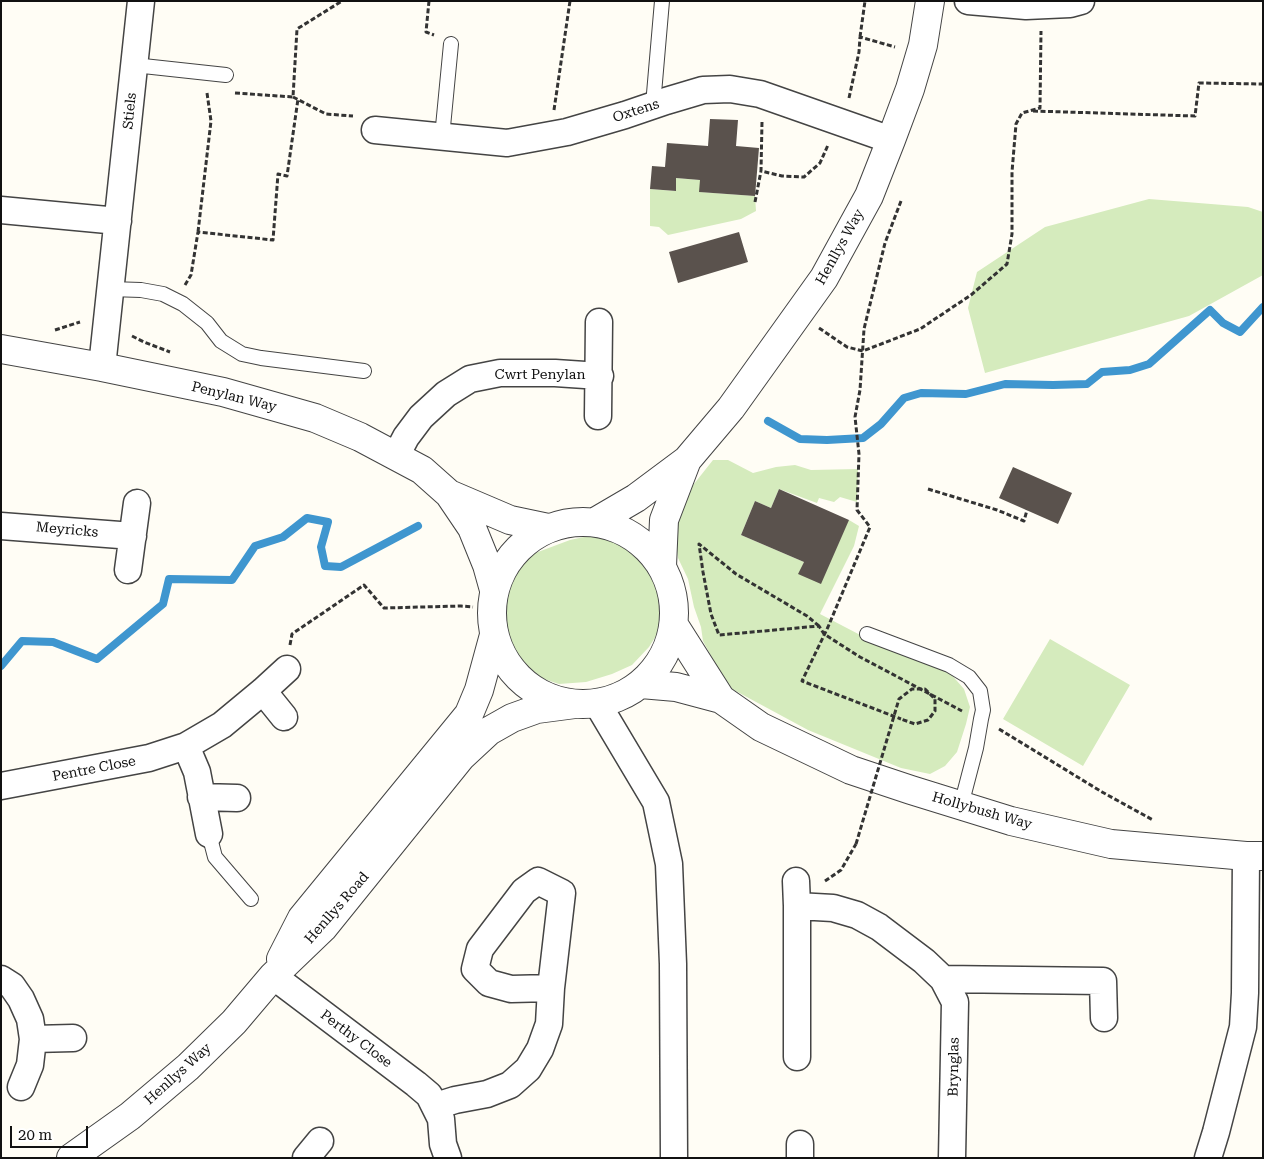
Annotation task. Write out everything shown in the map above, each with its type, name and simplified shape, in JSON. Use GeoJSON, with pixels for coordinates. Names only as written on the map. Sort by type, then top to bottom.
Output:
{"type":"FeatureCollection","features":[{"type":"Feature","properties":{"kind":"street","name":"Stiels"},"geometry":{"type":"LineString","coordinates":[[102,367],[141,1]]}},
{"type":"Feature","properties":{"kind":"street","name":"Henllys Way"},"geometry":{"type":"LineString","coordinates":[[688,460],[731,408],[798,316],[824,278],[869,196],[910,89],[923,45],[930,1]]}},
{"type":"Feature","properties":{"kind":"street"},"geometry":{"type":"LineString","coordinates":[[968,1],[1026,6],[1070,4],[1081,1]]}},
{"type":"Feature","properties":{"kind":"street","name":"Oxtens"},"geometry":{"type":"LineString","coordinates":[[367,123],[442,137],[507,143],[567,132],[703,90],[730,89],[760,94],[836,133],[891,140]]}},
{"type":"Feature","properties":{"kind":"street"},"geometry":{"type":"LineString","coordinates":[[1,210],[118,221]]}},
{"type":"Feature","properties":{"kind":"street","name":"Cwrt Penylan"},"geometry":{"type":"LineString","coordinates":[[598,416],[600,376],[599,322]]}},
{"type":"Feature","properties":{"kind":"street","name":"Penylan Way"},"geometry":{"type":"LineString","coordinates":[[1,349],[102,367],[223,392],[315,418],[360,437],[422,470],[449,494],[472,528],[487,565],[493,612],[502,656],[515,675],[532,689],[553,699],[586,704]]}},
{"type":"Feature","properties":{"kind":"street","name":"Cwrt Penylan"},"geometry":{"type":"LineString","coordinates":[[396,456],[406,437],[421,417],[446,394],[470,378],[500,373],[555,373],[600,376]]}},
{"type":"Feature","properties":{"kind":"street"},"geometry":{"type":"LineString","coordinates":[[595,522],[636,498],[688,460]]}},
{"type":"Feature","properties":{"kind":"street"},"geometry":{"type":"LineString","coordinates":[[662,566],[664,520],[688,460]]}},
{"type":"Feature","properties":{"kind":"street","name":"Penylan Way"},"geometry":{"type":"LineString","coordinates":[[449,494],[510,520],[548,528]]}},
{"type":"Feature","properties":{"kind":"street"},"geometry":{"type":"LineString","coordinates":[[128,570],[137,504]]}},
{"type":"Feature","properties":{"kind":"street"},"geometry":{"type":"LineString","coordinates":[[548,528],[579,522],[595,522],[615,527],[633,537],[649,550],[662,566]]}},
{"type":"Feature","properties":{"kind":"street","name":"Meyricks"},"geometry":{"type":"LineString","coordinates":[[1,526],[132,536]]}},
{"type":"Feature","properties":{"kind":"street","name":"Henllys Road"},"geometry":{"type":"LineString","coordinates":[[273,976],[302,918],[469,714],[479,690],[500,574],[508,560],[520,547],[533,536],[548,528]]}},
{"type":"Feature","properties":{"kind":"street","name":"Henllys Road"},"geometry":{"type":"LineString","coordinates":[[273,976],[323,928],[461,756],[489,731],[512,718],[537,708],[613,700],[641,684],[657,667],[668,647],[674,625],[675,609],[673,594],[662,566]]}},
{"type":"Feature","properties":{"kind":"street","name":"Hollybush Way"},"geometry":{"type":"LineString","coordinates":[[674,625],[722,699],[761,728],[852,770],[1012,822],[1111,844],[1254,856]]}},
{"type":"Feature","properties":{"kind":"street","name":"Pentre Close"},"geometry":{"type":"LineString","coordinates":[[1,786],[150,758],[186,746],[222,725],[286,669]]}},
{"type":"Feature","properties":{"kind":"street","name":"Hollybush Way"},"geometry":{"type":"LineString","coordinates":[[641,684],[676,686],[722,699]]}},
{"type":"Feature","properties":{"kind":"street"},"geometry":{"type":"LineString","coordinates":[[263,691],[284,717]]}},
{"type":"Feature","properties":{"kind":"street"},"geometry":{"type":"LineString","coordinates":[[586,704],[656,802],[669,864],[673,964],[674,1158]]}},
{"type":"Feature","properties":{"kind":"street"},"geometry":{"type":"LineString","coordinates":[[186,746],[197,772],[209,834]]}},
{"type":"Feature","properties":{"kind":"street"},"geometry":{"type":"LineString","coordinates":[[201,798],[237,798]]}},
{"type":"Feature","properties":{"kind":"street"},"geometry":{"type":"LineString","coordinates":[[1208,1158],[1254,993],[1254,856]]}},
{"type":"Feature","properties":{"kind":"street"},"geometry":{"type":"LineString","coordinates":[[797,894],[797,1056]]}},
{"type":"Feature","properties":{"kind":"street","name":"Brynglas"},"geometry":{"type":"LineString","coordinates":[[797,894],[857,915],[879,927],[924,960],[943,979],[955,1002],[952,1158]]}},
{"type":"Feature","properties":{"kind":"street","name":"Henllys Way"},"geometry":{"type":"LineString","coordinates":[[71,1158],[130,1116],[188,1067],[234,1022],[273,976]]}},
{"type":"Feature","properties":{"kind":"street","name":"Perthy Close"},"geometry":{"type":"LineString","coordinates":[[273,976],[429,1095],[441,1119],[443,1144],[448,1158]]}},
{"type":"Feature","properties":{"kind":"street"},"geometry":{"type":"LineString","coordinates":[[1,979],[12,986],[21,999],[30,1019],[33,1039],[30,1065],[21,1087]]}},
{"type":"Feature","properties":{"kind":"street"},"geometry":{"type":"LineString","coordinates":[[943,979],[1103,981],[1104,1018]]}},
{"type":"Feature","properties":{"kind":"street"},"geometry":{"type":"LineString","coordinates":[[436,1106],[487,1094],[510,1085],[528,1069],[540,1050],[549,1024],[551,988]]}},
{"type":"Feature","properties":{"kind":"street"},"geometry":{"type":"LineString","coordinates":[[33,1039],[72,1038]]}},
{"type":"Feature","properties":{"kind":"lane"},"geometry":{"type":"LineString","coordinates":[[653,105],[662,1]]}},
{"type":"Feature","properties":{"kind":"lane"},"geometry":{"type":"LineString","coordinates":[[442,137],[451,44]]}},
{"type":"Feature","properties":{"kind":"lane"},"geometry":{"type":"LineString","coordinates":[[134,65],[226,75]]}},
{"type":"Feature","properties":{"kind":"lane"},"geometry":{"type":"LineString","coordinates":[[110,289],[140,290],[163,294],[183,304],[207,323],[221,341],[242,354],[364,371]]}},
{"type":"Feature","properties":{"kind":"lane"},"geometry":{"type":"LineString","coordinates":[[867,634],[949,665],[969,677],[980,691],[983,710],[976,748],[964,794],[959,805]]}},
{"type":"Feature","properties":{"kind":"lane"},"geometry":{"type":"LineString","coordinates":[[209,834],[215,857],[251,899]]}},
{"type":"Feature","properties":{"kind":"path"},"geometry":{"type":"LineString","coordinates":[[293,97],[297,29],[342,1]]}},
{"type":"Feature","properties":{"kind":"path"},"geometry":{"type":"LineString","coordinates":[[429,1],[426,32],[451,44]]}},
{"type":"Feature","properties":{"kind":"path"},"geometry":{"type":"LineString","coordinates":[[567,132],[554,110],[570,1]]}},
{"type":"Feature","properties":{"kind":"path"},"geometry":{"type":"LineString","coordinates":[[761,171],[782,176],[804,177],[820,163],[836,133],[859,52],[865,1]]}},
{"type":"Feature","properties":{"kind":"path"},"geometry":{"type":"LineString","coordinates":[[798,316],[847,347],[862,351],[920,329],[971,295],[1006,264],[1012,234],[1012,172],[1016,124],[1022,113],[1040,108],[1041,5]]}},
{"type":"Feature","properties":{"kind":"path"},"geometry":{"type":"LineString","coordinates":[[860,37],[920,54]]}},
{"type":"Feature","properties":{"kind":"path"},"geometry":{"type":"LineString","coordinates":[[208,73],[228,93],[293,97],[326,114],[367,123]]}},
{"type":"Feature","properties":{"kind":"path"},"geometry":{"type":"LineString","coordinates":[[177,301],[191,275],[198,232],[211,121],[208,73]]}},
{"type":"Feature","properties":{"kind":"path"},"geometry":{"type":"LineString","coordinates":[[1028,111],[1195,116],[1199,82],[1263,84]]}},
{"type":"Feature","properties":{"kind":"path"},"geometry":{"type":"LineString","coordinates":[[198,232],[273,240],[278,174],[287,176],[298,99]]}},
{"type":"Feature","properties":{"kind":"path"},"geometry":{"type":"LineString","coordinates":[[756,202],[761,171],[762,119]]}},
{"type":"Feature","properties":{"kind":"path"},"geometry":{"type":"LineString","coordinates":[[797,894],[824,881],[841,870],[856,844],[899,699],[912,688],[925,689],[935,699],[935,711],[928,720],[915,724],[902,719],[802,681],[870,527],[857,510],[859,454],[855,417],[860,390],[864,329],[886,243],[901,201]]}},
{"type":"Feature","properties":{"kind":"path"},"geometry":{"type":"LineString","coordinates":[[49,331],[90,319],[107,325]]}},
{"type":"Feature","properties":{"kind":"path"},"geometry":{"type":"LineString","coordinates":[[928,489],[997,510],[1024,521],[1027,510]]}},
{"type":"Feature","properties":{"kind":"path"},"geometry":{"type":"LineString","coordinates":[[818,626],[719,634],[711,614],[699,544],[736,574],[808,616],[818,626],[824,634],[860,657],[960,710],[981,719],[1102,792],[1155,821]]}},
{"type":"Feature","properties":{"kind":"path"},"geometry":{"type":"LineString","coordinates":[[286,669],[292,634],[364,585],[384,608],[461,606],[493,612]]}},
{"type":"Feature","properties":{"kind":"green space"},"geometry":{"type":"Polygon","coordinates":[[[676,178],[700,180],[700,192],[755,196],[756,211],[741,219],[668,235],[659,227],[650,226],[650,189],[675,191],[676,178]]]}},
{"type":"Feature","properties":{"kind":"green space"},"geometry":{"type":"Polygon","coordinates":[[[1149,199],[1248,207],[1263,212],[1263,275],[1189,316],[985,373],[968,308],[977,272],[1045,227],[1149,199]]]}},
{"type":"Feature","properties":{"kind":"green space"},"geometry":{"type":"Polygon","coordinates":[[[713,460],[728,460],[753,473],[776,467],[795,465],[811,470],[858,469],[857,502],[840,497],[834,502],[819,498],[817,503],[779,489],[771,508],[755,501],[741,535],[804,562],[799,574],[849,520],[859,526],[854,546],[820,614],[866,638],[950,673],[964,689],[970,707],[966,724],[957,752],[945,766],[930,774],[901,768],[808,730],[732,689],[703,641],[688,579],[678,558],[675,536],[676,522],[690,489],[713,460]]]}},
{"type":"Feature","properties":{"kind":"green space"},"geometry":{"type":"Polygon","coordinates":[[[593,535],[616,538],[636,552],[652,569],[661,589],[664,613],[661,628],[649,647],[632,665],[612,674],[586,682],[559,684],[535,676],[517,661],[505,642],[500,620],[501,599],[507,583],[517,568],[530,555],[570,540],[593,535]]]}},
{"type":"Feature","properties":{"kind":"green space"},"geometry":{"type":"Polygon","coordinates":[[[1050,639],[1130,685],[1083,766],[1003,719],[1050,639]]]}},
{"type":"Feature","properties":{"kind":"building"},"geometry":{"type":"Polygon","coordinates":[[[710,119],[738,120],[736,146],[759,148],[755,196],[699,192],[700,180],[676,178],[676,191],[650,189],[652,166],[665,167],[667,143],[708,146],[710,119]]]}},
{"type":"Feature","properties":{"kind":"building"},"geometry":{"type":"Polygon","coordinates":[[[739,232],[748,262],[678,283],[669,252],[739,232]]]}},
{"type":"Feature","properties":{"kind":"building"},"geometry":{"type":"Polygon","coordinates":[[[1013,467],[1072,493],[1058,524],[999,498],[1013,467]]]}},
{"type":"Feature","properties":{"kind":"building"},"geometry":{"type":"Polygon","coordinates":[[[779,489],[849,520],[821,584],[798,574],[804,562],[741,535],[755,501],[771,508],[779,489]]]}},
{"type":"Feature","properties":{"kind":"waterway"},"geometry":{"type":"LineString","coordinates":[[768,421],[800,439],[863,438],[881,424],[904,398],[921,393],[966,394],[1005,384],[1087,384],[1102,372],[1130,370],[1149,364],[1210,310],[1223,323],[1240,332],[1263,307]]}},
{"type":"Feature","properties":{"kind":"waterway"},"geometry":{"type":"LineString","coordinates":[[1,666],[22,641],[53,642],[97,659],[163,604],[169,579],[232,580],[255,546],[283,537],[307,518],[328,522],[321,547],[325,566],[341,567],[418,526]]}}]}
